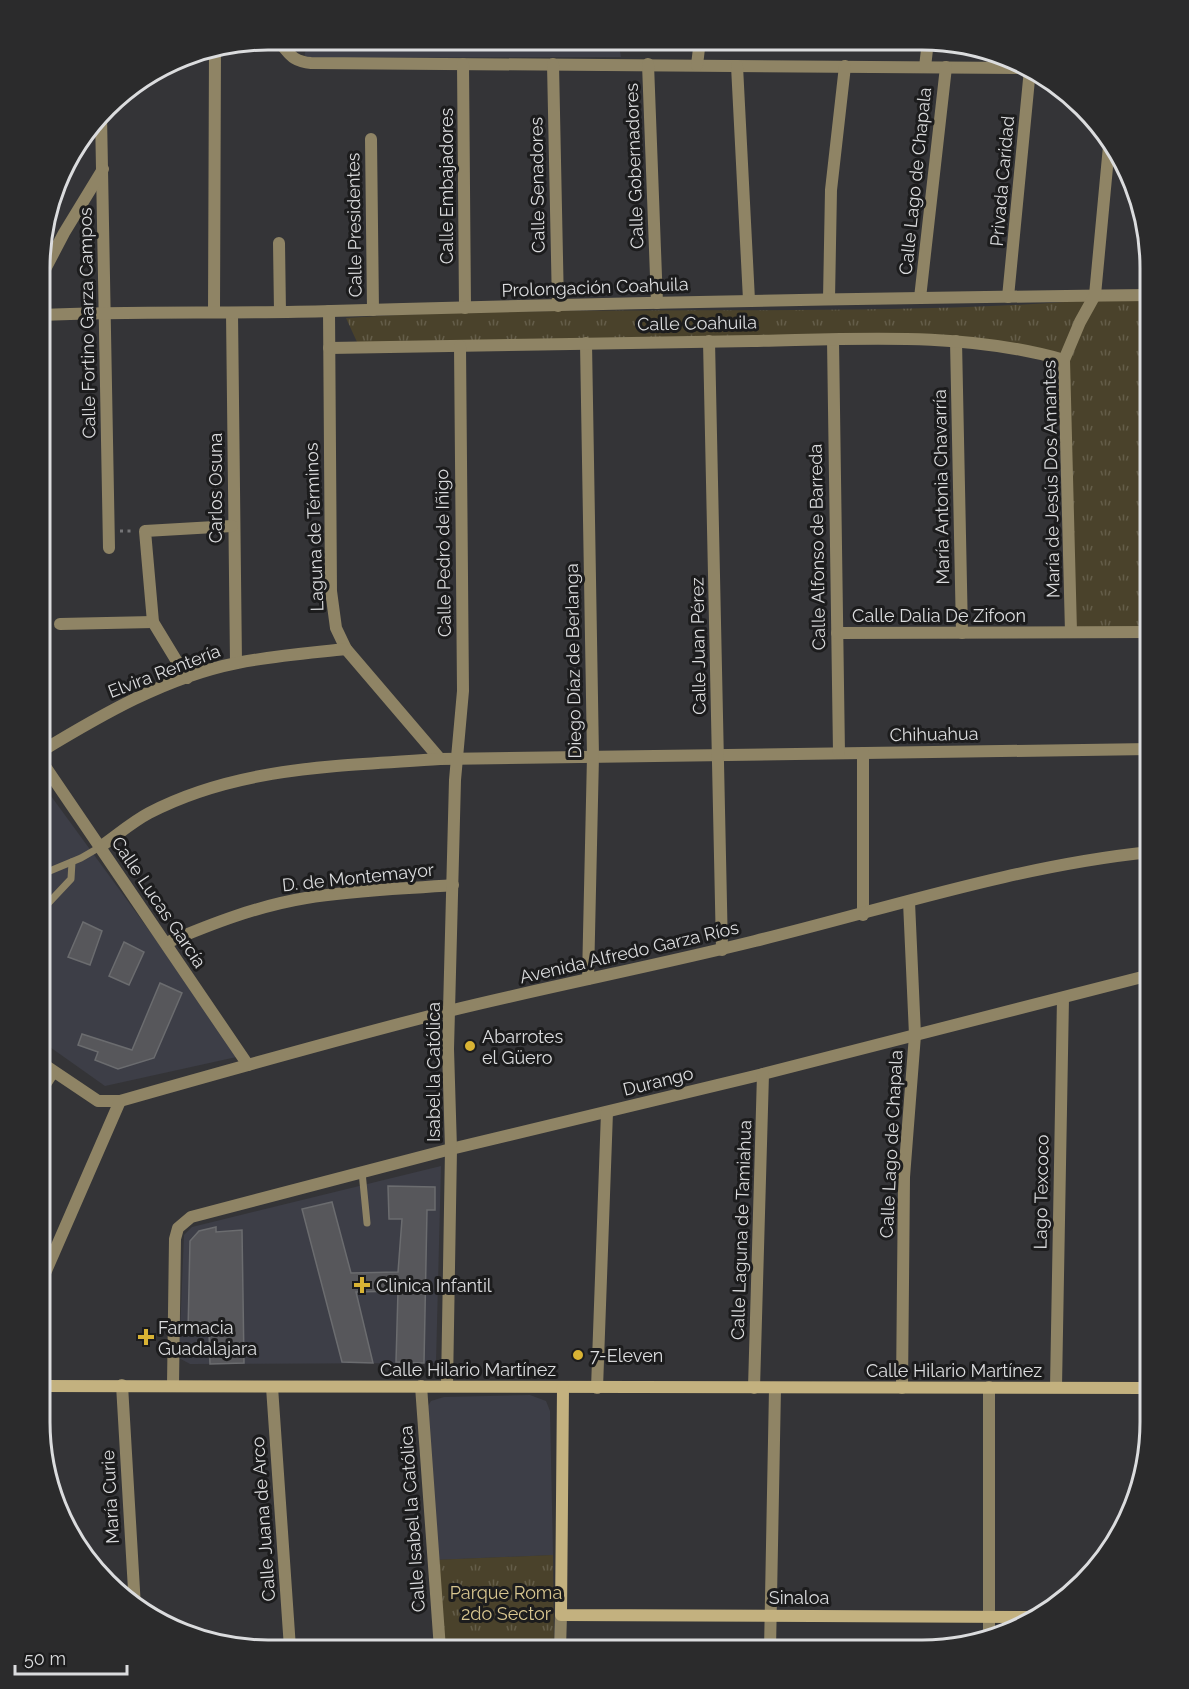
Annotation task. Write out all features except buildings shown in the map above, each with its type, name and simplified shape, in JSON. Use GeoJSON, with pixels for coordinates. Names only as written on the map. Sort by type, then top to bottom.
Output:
{"type":"FeatureCollection","features":[{"type":"Feature","properties":{"kind":"street"},"geometry":{"type":"LineString","coordinates":[[286,50],[294,60],[304,63],[1009,68]]}},
{"type":"Feature","properties":{"kind":"street"},"geometry":{"type":"LineString","coordinates":[[697,65],[699,50]]}},
{"type":"Feature","properties":{"kind":"street","name":"Calle Lago de Chapala"},"geometry":{"type":"LineString","coordinates":[[925,67],[927,50]]}},
{"type":"Feature","properties":{"kind":"street"},"geometry":{"type":"LineString","coordinates":[[214,312],[215,56]]}},
{"type":"Feature","properties":{"kind":"street","name":"Calle Embajadores"},"geometry":{"type":"LineString","coordinates":[[463,64],[465,308]]}},
{"type":"Feature","properties":{"kind":"street","name":"Calle Senadores"},"geometry":{"type":"LineString","coordinates":[[553,64],[558,306]]}},
{"type":"Feature","properties":{"kind":"street","name":"Calle Gobernadores"},"geometry":{"type":"LineString","coordinates":[[648,64],[657,303]]}},
{"type":"Feature","properties":{"kind":"street"},"geometry":{"type":"LineString","coordinates":[[737,66],[749,300]]}},
{"type":"Feature","properties":{"kind":"street"},"geometry":{"type":"LineString","coordinates":[[829,299],[831,190],[845,66]]}},
{"type":"Feature","properties":{"kind":"street","name":"Calle Lago de Chapala"},"geometry":{"type":"LineString","coordinates":[[920,298],[946,67]]}},
{"type":"Feature","properties":{"kind":"street","name":"Privada Caridad"},"geometry":{"type":"LineString","coordinates":[[1008,297],[1029,78]]}},
{"type":"Feature","properties":{"kind":"street","name":"Calle Fortino Garza Campos"},"geometry":{"type":"LineString","coordinates":[[102,127],[109,548]]}},
{"type":"Feature","properties":{"kind":"street","name":"Calle Presidentes"},"geometry":{"type":"LineString","coordinates":[[371,139],[373,310]]}},
{"type":"Feature","properties":{"kind":"street"},"geometry":{"type":"LineString","coordinates":[[1095,295],[1109,157]]}},
{"type":"Feature","properties":{"kind":"street"},"geometry":{"type":"LineString","coordinates":[[50,260],[104,168]]}},
{"type":"Feature","properties":{"kind":"street"},"geometry":{"type":"LineString","coordinates":[[279,243],[280,312]]}},
{"type":"Feature","properties":{"kind":"street","name":"María de Jesús Dos Amantes"},"geometry":{"type":"LineString","coordinates":[[1071,632],[1064,360],[1080,322],[1095,295]]}},
{"type":"Feature","properties":{"kind":"street","name":"Prolongación Coahuila"},"geometry":{"type":"LineString","coordinates":[[50,315],[105,312],[329,311],[749,300],[1140,295]]}},
{"type":"Feature","properties":{"kind":"street","name":"Laguna de Términos"},"geometry":{"type":"LineString","coordinates":[[329,311],[331,591],[336,628],[346,649],[440,759]]}},
{"type":"Feature","properties":{"kind":"street","name":"Carlos Osuna"},"geometry":{"type":"LineString","coordinates":[[232,313],[232,526],[236,663]]}},
{"type":"Feature","properties":{"kind":"street","name":"Calle Alfonso de Barreda"},"geometry":{"type":"LineString","coordinates":[[833,340],[839,753]]}},
{"type":"Feature","properties":{"kind":"street","name":"Calle Coahuila"},"geometry":{"type":"LineString","coordinates":[[329,348],[709,341],[956,341],[1011,346],[1064,360]]}},
{"type":"Feature","properties":{"kind":"street","name":"Calle Juan Pérez"},"geometry":{"type":"LineString","coordinates":[[709,341],[722,950]]}},
{"type":"Feature","properties":{"kind":"street","name":"María Antonia Chavarría"},"geometry":{"type":"LineString","coordinates":[[956,341],[962,633]]}},
{"type":"Feature","properties":{"kind":"street","name":"Diego Díaz de Berlanga"},"geometry":{"type":"LineString","coordinates":[[586,343],[593,756],[588,980]]}},
{"type":"Feature","properties":{"kind":"street","name":"Calle Pedro de Iñigo"},"geometry":{"type":"LineString","coordinates":[[457,758],[463,691],[460,346]]}},
{"type":"Feature","properties":{"kind":"street"},"geometry":{"type":"LineString","coordinates":[[187,678],[153,622],[145,531],[232,526]]}},
{"type":"Feature","properties":{"kind":"street"},"geometry":{"type":"LineString","coordinates":[[60,624],[153,622]]}},
{"type":"Feature","properties":{"kind":"street","name":"Calle Dalia De Zifoon"},"geometry":{"type":"LineString","coordinates":[[837,633],[1140,632]]}},
{"type":"Feature","properties":{"kind":"street","name":"Elvira Rentería"},"geometry":{"type":"LineString","coordinates":[[50,747],[109,711],[187,678],[236,663],[346,649]]}},
{"type":"Feature","properties":{"kind":"street","name":"Chihuahua"},"geometry":{"type":"LineString","coordinates":[[457,758],[1140,748]]}},
{"type":"Feature","properties":{"kind":"street"},"geometry":{"type":"LineString","coordinates":[[862,753],[863,915]]}},
{"type":"Feature","properties":{"kind":"street"},"geometry":{"type":"LineString","coordinates":[[100,847],[147,813],[228,783],[291,770],[457,758]]}},
{"type":"Feature","properties":{"kind":"street","name":"Isabel la Católica"},"geometry":{"type":"LineString","coordinates":[[447,1386],[451,1149],[448,1049],[457,758]]}},
{"type":"Feature","properties":{"kind":"street","name":"Calle Lucas García"},"geometry":{"type":"LineString","coordinates":[[50,774],[248,1065]]}},
{"type":"Feature","properties":{"kind":"street","name":"Avenida Alfredo Garza Ríos"},"geometry":{"type":"LineString","coordinates":[[120,1101],[450,1011],[722,950],[1021,872],[1140,854]]}},
{"type":"Feature","properties":{"kind":"street","name":"D. de Montemayor"},"geometry":{"type":"LineString","coordinates":[[166,943],[249,911],[288,901],[335,894],[453,885]]}},
{"type":"Feature","properties":{"kind":"street","name":"Calle Lago de Chapala"},"geometry":{"type":"LineString","coordinates":[[902,1388],[904,1177],[915,1035],[909,902]]}},
{"type":"Feature","properties":{"kind":"street","name":"Durango"},"geometry":{"type":"LineString","coordinates":[[173,1385],[175,1239],[178,1228],[191,1217],[451,1149],[763,1074],[1140,978]]}},
{"type":"Feature","properties":{"kind":"street","name":"Lago Texcoco"},"geometry":{"type":"LineString","coordinates":[[1056,1387],[1063,998]]}},
{"type":"Feature","properties":{"kind":"street"},"geometry":{"type":"LineString","coordinates":[[50,1070],[98,1101],[120,1101],[50,1262]]}},
{"type":"Feature","properties":{"kind":"street"},"geometry":{"type":"LineString","coordinates":[[50,1077],[53,1072]]}},
{"type":"Feature","properties":{"kind":"street","name":"Calle Laguna de Tamiahua"},"geometry":{"type":"LineString","coordinates":[[754,1388],[763,1074]]}},
{"type":"Feature","properties":{"kind":"street"},"geometry":{"type":"LineString","coordinates":[[597,1388],[607,1112]]}},
{"type":"Feature","properties":{"kind":"street","name":"María Curie"},"geometry":{"type":"LineString","coordinates":[[122,1385],[134,1593]]}},
{"type":"Feature","properties":{"kind":"street","name":"Calle Hilario Martínez"},"geometry":{"type":"LineString","coordinates":[[50,1386],[1140,1388]]}},
{"type":"Feature","properties":{"kind":"street","name":"Calle Isabel la Católica"},"geometry":{"type":"LineString","coordinates":[[421,1386],[439,1640]]}},
{"type":"Feature","properties":{"kind":"street","name":"Calle Juana de Arco"},"geometry":{"type":"LineString","coordinates":[[272,1387],[289,1640]]}},
{"type":"Feature","properties":{"kind":"street"},"geometry":{"type":"LineString","coordinates":[[560,1640],[563,1387]]}},
{"type":"Feature","properties":{"kind":"street"},"geometry":{"type":"LineString","coordinates":[[989,1387],[989,1629]]}},
{"type":"Feature","properties":{"kind":"street"},"geometry":{"type":"LineString","coordinates":[[770,1640],[775,1388]]}},
{"type":"Feature","properties":{"kind":"street","name":"Sinaloa"},"geometry":{"type":"LineString","coordinates":[[561,1615],[1019,1617]]}},
{"type":"Feature","properties":{"kind":"lane"},"geometry":{"type":"LineString","coordinates":[[50,871],[100,847]]}},
{"type":"Feature","properties":{"kind":"lane"},"geometry":{"type":"LineString","coordinates":[[50,901],[71,879],[72,862]]}},
{"type":"Feature","properties":{"kind":"lane"},"geometry":{"type":"LineString","coordinates":[[362,1172],[367,1223]]}},
{"type":"Feature","properties":{"kind":"path"},"geometry":{"type":"LineString","coordinates":[[108,531],[145,531]]}},
{"type":"Feature","properties":{"kind":"shaded area"},"geometry":{"type":"Polygon","coordinates":[[[306,50],[620,50],[621,57],[304,58],[306,50]]]}},
{"type":"Feature","properties":{"kind":"shaded area"},"geometry":{"type":"Polygon","coordinates":[[[50,795],[241,1056],[105,1086],[50,1047],[50,795]]]}},
{"type":"Feature","properties":{"kind":"shaded area","name":"Clinica Infantil"},"geometry":{"type":"Polygon","coordinates":[[[441,1166],[436,1363],[190,1364],[179,1358],[184,1235],[192,1227],[441,1166]]]}},
{"type":"Feature","properties":{"kind":"shaded area"},"geometry":{"type":"Polygon","coordinates":[[[530,1395],[546,1401],[550,1411],[553,1555],[434,1560],[428,1406],[431,1401],[444,1397],[530,1395]]]}},
{"type":"Feature","properties":{"kind":"green space"},"geometry":{"type":"Polygon","coordinates":[[[1140,296],[1140,632],[1071,632],[1064,360],[956,341],[357,342],[346,318],[446,313],[849,310],[1050,303],[1140,296]]]}},
{"type":"Feature","properties":{"kind":"green space","name":"Parque Roma 2do Sector"},"geometry":{"type":"Polygon","coordinates":[[[553,1555],[554,1640],[439,1640],[434,1560],[553,1555]]]}},
{"type":"Feature","properties":{"kind":"place","name":"Abarrotes el Güero"},"geometry":{"type":"Point","coordinates":[470,1046]}},
{"type":"Feature","properties":{"kind":"place","name":"Clinica Infantil"},"geometry":{"type":"Point","coordinates":[362,1285]}},
{"type":"Feature","properties":{"kind":"place","name":"Farmacia Guadalajara"},"geometry":{"type":"Point","coordinates":[146,1337]}},
{"type":"Feature","properties":{"kind":"place","name":"7-Eleven"},"geometry":{"type":"Point","coordinates":[578,1355]}}]}
